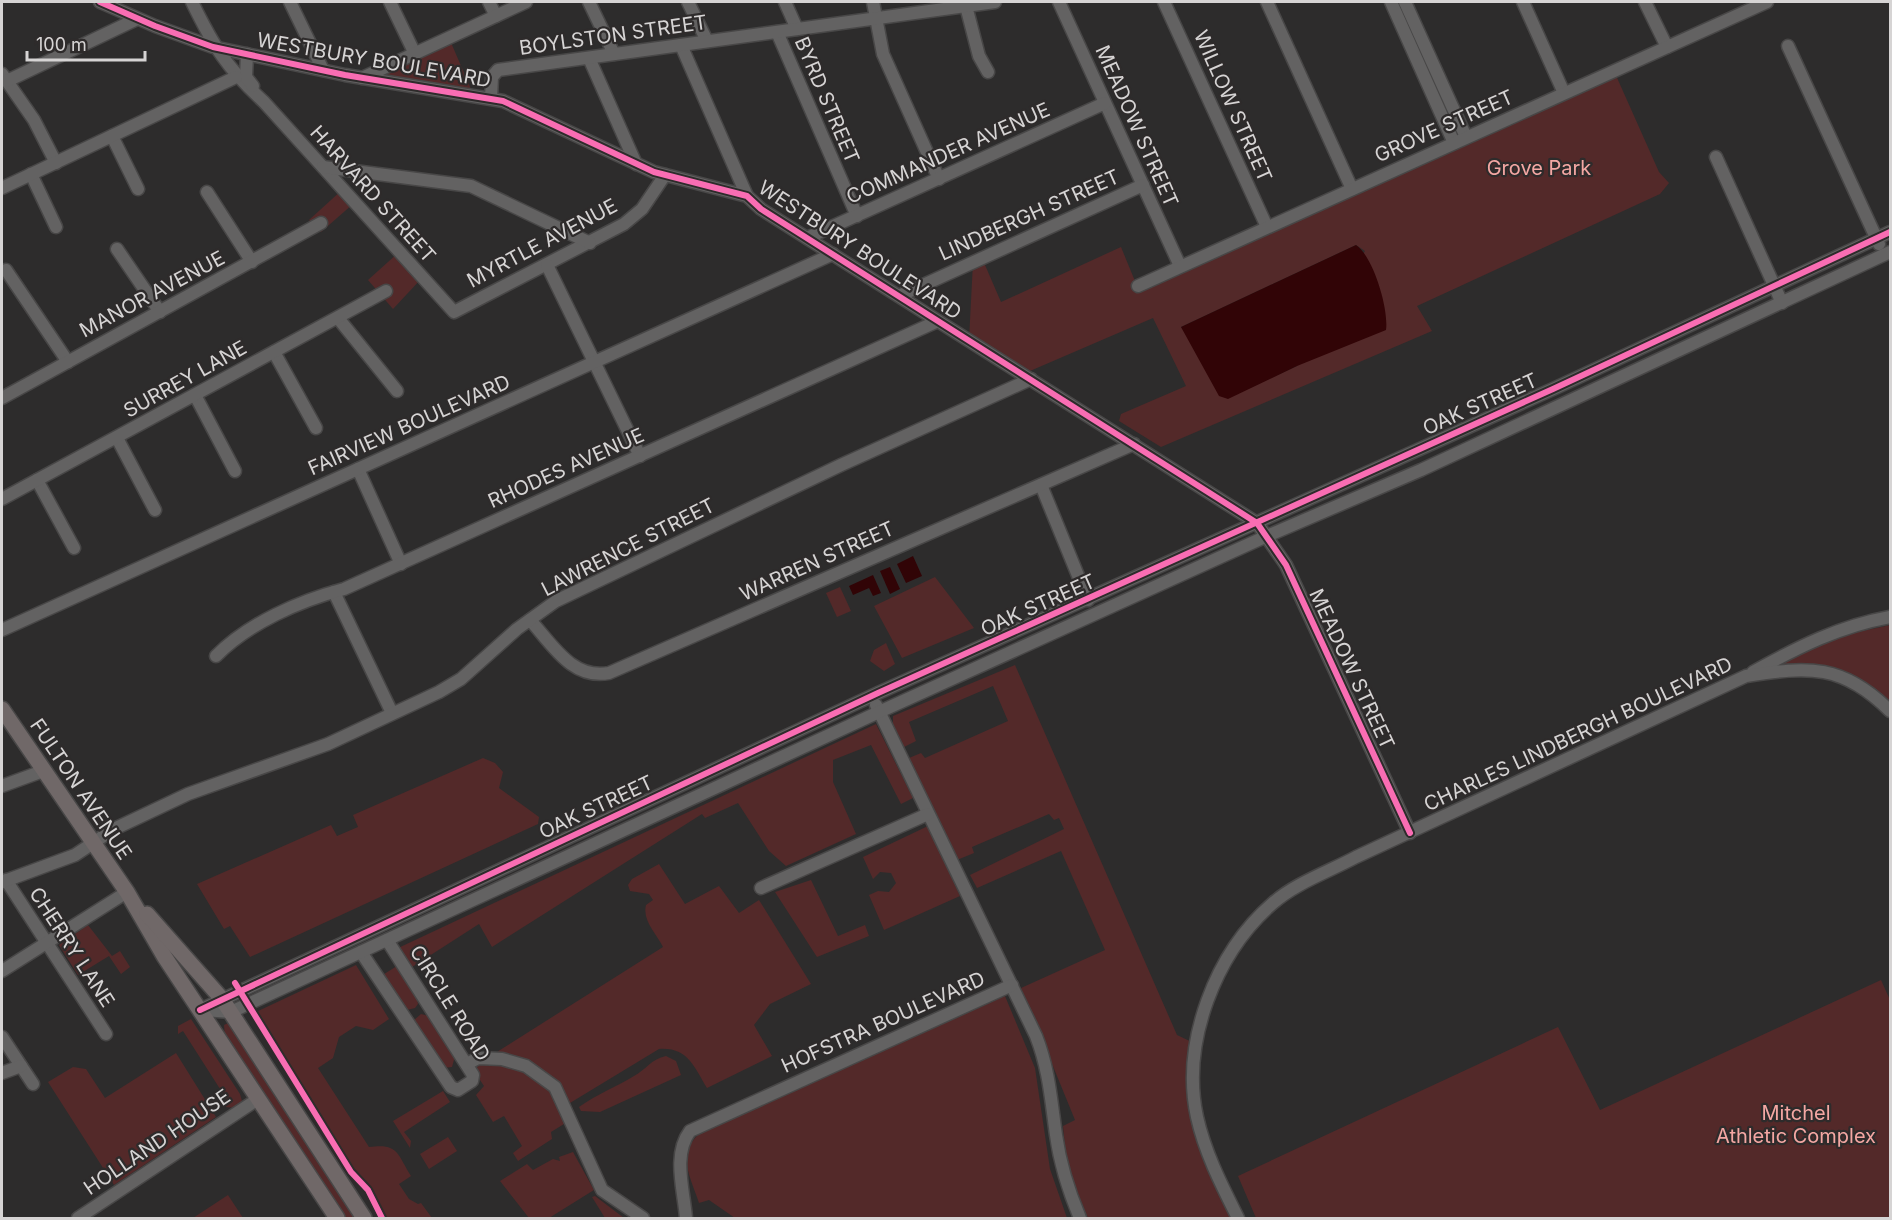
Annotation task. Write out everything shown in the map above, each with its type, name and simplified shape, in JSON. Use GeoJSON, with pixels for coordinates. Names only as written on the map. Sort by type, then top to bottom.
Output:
{"type":"FeatureCollection","features":[{"type":"Feature","properties":{"kind":"main road","name":"FULTON AVENUE"},"geometry":{"type":"LineString","coordinates":[[2,709],[127,892]]}},
{"type":"Feature","properties":{"kind":"main road"},"geometry":{"type":"LineString","coordinates":[[127,892],[226,1005],[364,1218]]}},
{"type":"Feature","properties":{"kind":"main road"},"geometry":{"type":"LineString","coordinates":[[127,892],[200,1010],[338,1218]]}},
{"type":"Feature","properties":{"kind":"street","name":"WESTBURY BOULEVARD"},"geometry":{"type":"LineString","coordinates":[[100,2],[137,19],[213,47],[362,78],[491,98],[636,164],[665,175],[747,196],[760,210],[1257,522]]}},
{"type":"Feature","properties":{"kind":"street","name":"HARVARD STREET"},"geometry":{"type":"LineString","coordinates":[[192,2],[213,47],[236,77],[264,102]]}},
{"type":"Feature","properties":{"kind":"street"},"geometry":{"type":"LineString","coordinates":[[290,2],[323,70]]}},
{"type":"Feature","properties":{"kind":"street"},"geometry":{"type":"LineString","coordinates":[[390,2],[415,54]]}},
{"type":"Feature","properties":{"kind":"street"},"geometry":{"type":"LineString","coordinates":[[489,2],[496,16]]}},
{"type":"Feature","properties":{"kind":"street"},"geometry":{"type":"LineString","coordinates":[[362,78],[526,2]]}},
{"type":"Feature","properties":{"kind":"street"},"geometry":{"type":"LineString","coordinates":[[589,2],[614,54]]}},
{"type":"Feature","properties":{"kind":"street"},"geometry":{"type":"LineString","coordinates":[[688,2],[707,41]]}},
{"type":"Feature","properties":{"kind":"street"},"geometry":{"type":"LineString","coordinates":[[785,2],[797,29]]}},
{"type":"Feature","properties":{"kind":"street"},"geometry":{"type":"LineString","coordinates":[[873,2],[883,54],[939,179]]}},
{"type":"Feature","properties":{"kind":"street","name":"BOYLSTON STREET"},"geometry":{"type":"LineString","coordinates":[[491,98],[492,81],[498,70],[995,2]]}},
{"type":"Feature","properties":{"kind":"street","name":"MEADOW STREET"},"geometry":{"type":"LineString","coordinates":[[1059,2],[1180,267]]}},
{"type":"Feature","properties":{"kind":"street","name":"WILLOW STREET"},"geometry":{"type":"LineString","coordinates":[[1164,2],[1267,227]]}},
{"type":"Feature","properties":{"kind":"street"},"geometry":{"type":"LineString","coordinates":[[1267,2],[1352,189]]}},
{"type":"Feature","properties":{"kind":"street"},"geometry":{"type":"LineString","coordinates":[[1391,2],[1454,142]]}},
{"type":"Feature","properties":{"kind":"street"},"geometry":{"type":"LineString","coordinates":[[1405,2],[1466,137]]}},
{"type":"Feature","properties":{"kind":"street"},"geometry":{"type":"LineString","coordinates":[[1523,2],[1564,93]]}},
{"type":"Feature","properties":{"kind":"street"},"geometry":{"type":"LineString","coordinates":[[1645,2],[1666,47]]}},
{"type":"Feature","properties":{"kind":"street","name":"GROVE STREET"},"geometry":{"type":"LineString","coordinates":[[1138,286],[1767,2]]}},
{"type":"Feature","properties":{"kind":"street"},"geometry":{"type":"LineString","coordinates":[[966,6],[980,56],[988,72]]}},
{"type":"Feature","properties":{"kind":"street"},"geometry":{"type":"LineString","coordinates":[[56,163],[34,120],[4,77],[137,19]]}},
{"type":"Feature","properties":{"kind":"street","name":"BYRD STREET"},"geometry":{"type":"LineString","coordinates":[[777,33],[857,216]]}},
{"type":"Feature","properties":{"kind":"street"},"geometry":{"type":"LineString","coordinates":[[681,45],[747,196]]}},
{"type":"Feature","properties":{"kind":"street"},"geometry":{"type":"LineString","coordinates":[[1788,46],[1876,239],[1888,254]]}},
{"type":"Feature","properties":{"kind":"street","name":"HARVARD STREET"},"geometry":{"type":"LineString","coordinates":[[247,54],[246,77],[264,102],[454,312]]}},
{"type":"Feature","properties":{"kind":"street"},"geometry":{"type":"LineString","coordinates":[[589,58],[636,164]]}},
{"type":"Feature","properties":{"kind":"street"},"geometry":{"type":"LineString","coordinates":[[2,188],[236,77]]}},
{"type":"Feature","properties":{"kind":"street","name":"COMMANDER AVENUE"},"geometry":{"type":"LineString","coordinates":[[807,238],[1106,103]]}},
{"type":"Feature","properties":{"kind":"street"},"geometry":{"type":"LineString","coordinates":[[112,136],[138,189]]}},
{"type":"Feature","properties":{"kind":"street"},"geometry":{"type":"LineString","coordinates":[[1716,157],[1782,303]]}},
{"type":"Feature","properties":{"kind":"street"},"geometry":{"type":"LineString","coordinates":[[322,167],[471,186],[590,243]]}},
{"type":"Feature","properties":{"kind":"street"},"geometry":{"type":"LineString","coordinates":[[31,174],[56,227]]}},
{"type":"Feature","properties":{"kind":"street","name":"MYRTLE AVENUE"},"geometry":{"type":"LineString","coordinates":[[454,312],[590,243],[642,209],[665,175]]}},
{"type":"Feature","properties":{"kind":"street","name":"LINDBERGH STREET"},"geometry":{"type":"LineString","coordinates":[[898,296],[1143,185]]}},
{"type":"Feature","properties":{"kind":"street"},"geometry":{"type":"LineString","coordinates":[[207,192],[252,262]]}},
{"type":"Feature","properties":{"kind":"street","name":"MANOR AVENUE"},"geometry":{"type":"LineString","coordinates":[[2,398],[321,223]]}},
{"type":"Feature","properties":{"kind":"street","name":"OAK STREET"},"geometry":{"type":"LineString","coordinates":[[226,1005],[626,812],[872,697],[1558,387],[1890,232]]}},
{"type":"Feature","properties":{"kind":"street"},"geometry":{"type":"LineString","coordinates":[[117,249],[160,312]]}},
{"type":"Feature","properties":{"kind":"street","name":"FAIRVIEW BOULEVARD"},"geometry":{"type":"LineString","coordinates":[[2,630],[833,254]]}},
{"type":"Feature","properties":{"kind":"street","name":"OAK STREET"},"geometry":{"type":"LineString","coordinates":[[200,1010],[226,1005],[361,952],[879,712],[1267,536],[1422,470],[1888,254]]}},
{"type":"Feature","properties":{"kind":"street"},"geometry":{"type":"LineString","coordinates":[[547,265],[640,456]]}},
{"type":"Feature","properties":{"kind":"street"},"geometry":{"type":"LineString","coordinates":[[6,270],[68,362]]}},
{"type":"Feature","properties":{"kind":"street","name":"SURREY LANE"},"geometry":{"type":"LineString","coordinates":[[2,499],[386,291]]}},
{"type":"Feature","properties":{"kind":"street"},"geometry":{"type":"LineString","coordinates":[[338,318],[397,391]]}},
{"type":"Feature","properties":{"kind":"street","name":"RHODES AVENUE"},"geometry":{"type":"LineString","coordinates":[[216,656],[245,631],[316,598],[401,564],[938,321]]}},
{"type":"Feature","properties":{"kind":"street"},"geometry":{"type":"LineString","coordinates":[[274,352],[316,428]]}},
{"type":"Feature","properties":{"kind":"street","name":"LAWRENCE STREET"},"geometry":{"type":"LineString","coordinates":[[4,881],[69,857],[114,829],[188,794],[328,744],[392,713],[461,679],[530,620],[556,601],[840,465],[1031,379]]}},
{"type":"Feature","properties":{"kind":"street"},"geometry":{"type":"LineString","coordinates":[[1558,387],[1567,402]]}},
{"type":"Feature","properties":{"kind":"street"},"geometry":{"type":"LineString","coordinates":[[195,395],[236,471]]}},
{"type":"Feature","properties":{"kind":"street"},"geometry":{"type":"LineString","coordinates":[[117,438],[155,510]]}},
{"type":"Feature","properties":{"kind":"street","name":"WARREN STREET"},"geometry":{"type":"LineString","coordinates":[[530,620],[578,670],[598,675],[609,673],[1134,444]]}},
{"type":"Feature","properties":{"kind":"street"},"geometry":{"type":"LineString","coordinates":[[1413,452],[1422,470]]}},
{"type":"Feature","properties":{"kind":"street"},"geometry":{"type":"LineString","coordinates":[[358,469],[401,564]]}},
{"type":"Feature","properties":{"kind":"street"},"geometry":{"type":"LineString","coordinates":[[37,480],[74,548]]}},
{"type":"Feature","properties":{"kind":"street"},"geometry":{"type":"LineString","coordinates":[[1041,485],[1088,600]]}},
{"type":"Feature","properties":{"kind":"street"},"geometry":{"type":"LineString","coordinates":[[1229,535],[1236,524],[1230,504]]}},
{"type":"Feature","properties":{"kind":"street","name":"MEADOW STREET"},"geometry":{"type":"LineString","coordinates":[[1257,522],[1286,565],[1410,833]]}},
{"type":"Feature","properties":{"kind":"street"},"geometry":{"type":"LineString","coordinates":[[334,592],[392,713]]}},
{"type":"Feature","properties":{"kind":"street"},"geometry":{"type":"LineString","coordinates":[[1746,676],[1825,635],[1855,624],[1890,617]]}},
{"type":"Feature","properties":{"kind":"street","name":"CHARLES LINDBERGH BOULEVARD"},"geometry":{"type":"LineString","coordinates":[[1238,1218],[1214,1169],[1202,1136],[1194,1095],[1193,1070],[1197,1036],[1211,991],[1239,942],[1273,903],[1305,882],[1746,676],[1792,669],[1826,671],[1864,687],[1890,711]]}},
{"type":"Feature","properties":{"kind":"street","name":"HOFSTRA BOULEVARD"},"geometry":{"type":"LineString","coordinates":[[686,1218],[680,1157],[682,1145],[690,1131],[1012,985],[872,697]]}},
{"type":"Feature","properties":{"kind":"street"},"geometry":{"type":"LineString","coordinates":[[2,786],[43,771]]}},
{"type":"Feature","properties":{"kind":"street"},"geometry":{"type":"LineString","coordinates":[[626,812],[632,826]]}},
{"type":"Feature","properties":{"kind":"street"},"geometry":{"type":"LineString","coordinates":[[761,888],[928,814]]}},
{"type":"Feature","properties":{"kind":"street","name":"CHERRY LANE"},"geometry":{"type":"LineString","coordinates":[[4,881],[106,1034]]}},
{"type":"Feature","properties":{"kind":"street"},"geometry":{"type":"LineString","coordinates":[[2,971],[127,892]]}},
{"type":"Feature","properties":{"kind":"street","name":"CIRCLE ROAD"},"geometry":{"type":"LineString","coordinates":[[361,952],[454,1090],[473,1079],[467,1064],[387,940]]}},
{"type":"Feature","properties":{"kind":"street"},"geometry":{"type":"LineString","coordinates":[[1012,985],[1045,1058],[1064,1175],[1080,1218]]}},
{"type":"Feature","properties":{"kind":"street"},"geometry":{"type":"LineString","coordinates":[[2,1037],[33,1084]]}},
{"type":"Feature","properties":{"kind":"street"},"geometry":{"type":"LineString","coordinates":[[467,1064],[478,1058],[502,1059],[526,1066],[555,1087],[602,1190],[643,1218]]}},
{"type":"Feature","properties":{"kind":"street"},"geometry":{"type":"LineString","coordinates":[[2,1074],[21,1066]]}},
{"type":"Feature","properties":{"kind":"street","name":"HOLLAND HOUSE"},"geometry":{"type":"LineString","coordinates":[[78,1218],[258,1099]]}},
{"type":"Feature","properties":{"kind":"green space"},"geometry":{"type":"Polygon","coordinates":[[[449,38],[474,96],[362,78],[449,38]]]}},
{"type":"Feature","properties":{"kind":"green space","name":"Grove Park"},"geometry":{"type":"Polygon","coordinates":[[[1614,71],[1659,172],[1669,183],[1660,194],[1417,306],[1432,331],[1161,447],[1119,421],[1121,414],[1186,386],[1153,318],[1023,374],[969,340],[973,262],[982,258],[1001,302],[1121,247],[1137,286],[1614,71]],[[1356,245],[1181,327],[1228,398],[1297,366],[1365,251],[1356,245]]]}},
{"type":"Feature","properties":{"kind":"green space"},"geometry":{"type":"Polygon","coordinates":[[[342,190],[353,204],[321,232],[309,220],[342,190]]]}},
{"type":"Feature","properties":{"kind":"green space"},"geometry":{"type":"Polygon","coordinates":[[[398,253],[421,279],[393,309],[368,280],[398,253]]]}},
{"type":"Feature","properties":{"kind":"green space"},"geometry":{"type":"Polygon","coordinates":[[[935,577],[974,628],[902,658],[874,606],[935,577]]]}},
{"type":"Feature","properties":{"kind":"green space"},"geometry":{"type":"Polygon","coordinates":[[[840,587],[851,611],[837,617],[826,593],[840,587]]]}},
{"type":"Feature","properties":{"kind":"green space"},"geometry":{"type":"Polygon","coordinates":[[[1890,625],[1890,705],[1862,682],[1835,669],[1804,664],[1768,666],[1844,635],[1890,625]]]}},
{"type":"Feature","properties":{"kind":"green space"},"geometry":{"type":"Polygon","coordinates":[[[886,643],[895,664],[884,671],[870,661],[874,650],[886,643]]]}},
{"type":"Feature","properties":{"kind":"green space"},"geometry":{"type":"Polygon","coordinates":[[[1015,665],[1177,1035],[1196,1044],[1197,1115],[1238,1218],[1088,1218],[1067,1167],[1063,1126],[1075,1120],[1021,988],[1105,950],[1061,851],[977,888],[970,875],[1064,829],[1059,818],[1054,820],[1049,814],[972,847],[974,853],[957,860],[909,758],[921,753],[925,758],[1008,721],[993,686],[909,722],[916,741],[904,747],[893,724],[893,716],[1015,665]]]}},
{"type":"Feature","properties":{"kind":"green space"},"geometry":{"type":"Polygon","coordinates":[[[876,724],[913,798],[901,804],[871,745],[833,760],[833,782],[856,834],[786,866],[769,851],[738,803],[705,818],[702,814],[492,947],[479,924],[409,969],[396,949],[876,724]]]}},
{"type":"Feature","properties":{"kind":"green space"},"geometry":{"type":"Polygon","coordinates":[[[483,758],[495,763],[503,772],[499,788],[539,817],[538,824],[250,957],[230,926],[224,929],[197,884],[331,825],[337,836],[358,827],[353,815],[483,758]]]}},
{"type":"Feature","properties":{"kind":"green space"},"geometry":{"type":"Polygon","coordinates":[[[928,826],[960,896],[884,930],[869,895],[878,891],[889,892],[896,883],[891,873],[880,872],[873,879],[863,857],[928,826]]]}},
{"type":"Feature","properties":{"kind":"green space"},"geometry":{"type":"Polygon","coordinates":[[[659,864],[685,904],[719,886],[739,913],[759,900],[811,984],[770,1004],[754,1025],[772,1056],[707,1088],[694,1066],[684,1055],[669,1049],[659,1049],[565,1106],[568,1117],[564,1124],[551,1132],[552,1139],[518,1161],[513,1153],[522,1146],[504,1116],[493,1122],[476,1095],[484,1086],[476,1074],[477,1067],[500,1050],[663,947],[646,916],[646,905],[653,900],[649,894],[630,891],[628,885],[632,879],[659,864]]]}},
{"type":"Feature","properties":{"kind":"green space"},"geometry":{"type":"Polygon","coordinates":[[[811,880],[838,936],[865,925],[869,936],[817,957],[775,892],[811,880]]]}},
{"type":"Feature","properties":{"kind":"green space"},"geometry":{"type":"Polygon","coordinates":[[[88,925],[112,956],[120,951],[130,967],[121,974],[109,956],[78,975],[59,945],[88,925]]]}},
{"type":"Feature","properties":{"kind":"green space"},"geometry":{"type":"Polygon","coordinates":[[[356,965],[389,1019],[373,1030],[356,1026],[339,1037],[333,1058],[318,1068],[369,1147],[386,1147],[396,1151],[411,1176],[399,1184],[409,1199],[418,1204],[421,1203],[432,1218],[383,1218],[256,1012],[356,965]]]}},
{"type":"Feature","properties":{"kind":"green space"},"geometry":{"type":"Polygon","coordinates":[[[397,966],[417,998],[418,1004],[415,1008],[407,1010],[381,976],[397,966]]]}},
{"type":"Feature","properties":{"kind":"green space","name":"Mitchel Athletic Complex"},"geometry":{"type":"Polygon","coordinates":[[[1881,980],[1890,1000],[1890,1218],[1256,1218],[1238,1176],[1558,1027],[1600,1110],[1881,980]]]}},
{"type":"Feature","properties":{"kind":"green space"},"geometry":{"type":"Polygon","coordinates":[[[1005,996],[1035,1068],[1050,1169],[1067,1218],[735,1218],[709,1200],[699,1203],[689,1176],[687,1158],[692,1142],[699,1134],[1005,996]]]}},
{"type":"Feature","properties":{"kind":"green space"},"geometry":{"type":"Polygon","coordinates":[[[421,1014],[429,1016],[455,1056],[452,1067],[442,1068],[413,1021],[421,1014]]]}},
{"type":"Feature","properties":{"kind":"green space"},"geometry":{"type":"Polygon","coordinates":[[[191,1019],[240,1094],[242,1101],[235,1108],[225,1107],[229,1103],[183,1031],[178,1034],[178,1026],[191,1019]]]}},
{"type":"Feature","properties":{"kind":"green space"},"geometry":{"type":"Polygon","coordinates":[[[228,1023],[358,1218],[341,1218],[225,1038],[224,1025],[228,1023]]]}},
{"type":"Feature","properties":{"kind":"green space"},"geometry":{"type":"Polygon","coordinates":[[[176,1053],[216,1117],[114,1185],[48,1082],[73,1067],[86,1069],[105,1098],[176,1053]]]}},
{"type":"Feature","properties":{"kind":"green space"},"geometry":{"type":"Polygon","coordinates":[[[666,1056],[676,1061],[681,1075],[600,1112],[581,1111],[579,1107],[586,1102],[634,1076],[656,1059],[666,1056]]]}},
{"type":"Feature","properties":{"kind":"green space"},"geometry":{"type":"Polygon","coordinates":[[[443,1091],[450,1102],[404,1132],[411,1141],[410,1148],[393,1121],[443,1091]]]}},
{"type":"Feature","properties":{"kind":"green space"},"geometry":{"type":"Polygon","coordinates":[[[448,1137],[457,1151],[429,1169],[420,1154],[448,1137]]]}},
{"type":"Feature","properties":{"kind":"green space"},"geometry":{"type":"Polygon","coordinates":[[[573,1152],[594,1190],[549,1218],[529,1218],[500,1181],[527,1164],[533,1170],[553,1159],[560,1161],[559,1157],[573,1152]]]}},
{"type":"Feature","properties":{"kind":"green space"},"geometry":{"type":"Polygon","coordinates":[[[228,1195],[243,1218],[193,1218],[228,1195]]]}},
{"type":"Feature","properties":{"kind":"green space"},"geometry":{"type":"Polygon","coordinates":[[[595,1196],[624,1218],[605,1218],[592,1197],[595,1196]]]}},
{"type":"Feature","properties":{"kind":"shaded area"},"geometry":{"type":"Polygon","coordinates":[[[1356,245],[1374,271],[1385,309],[1386,330],[1297,366],[1228,399],[1219,396],[1181,327],[1356,245]]]}},
{"type":"Feature","properties":{"kind":"shaded area"},"geometry":{"type":"Polygon","coordinates":[[[913,556],[922,576],[906,583],[897,564],[913,556]]]}},
{"type":"Feature","properties":{"kind":"shaded area"},"geometry":{"type":"Polygon","coordinates":[[[890,567],[900,589],[890,594],[880,571],[890,567]]]}},
{"type":"Feature","properties":{"kind":"shaded area"},"geometry":{"type":"Polygon","coordinates":[[[873,575],[881,593],[873,596],[869,588],[853,595],[849,586],[873,575]]]}},
{"type":"Feature","properties":{"kind":"cycle path"},"geometry":{"type":"LineString","coordinates":[[100,2],[155,26],[213,47],[345,75],[503,101],[654,172],[747,196],[761,209],[1257,523],[1286,565],[1410,833]]}},
{"type":"Feature","properties":{"kind":"cycle path"},"geometry":{"type":"LineString","coordinates":[[200,1010],[878,693],[1553,389],[1890,232]]}},
{"type":"Feature","properties":{"kind":"cycle path"},"geometry":{"type":"LineString","coordinates":[[235,983],[351,1172],[368,1190],[382,1218]]}}]}
